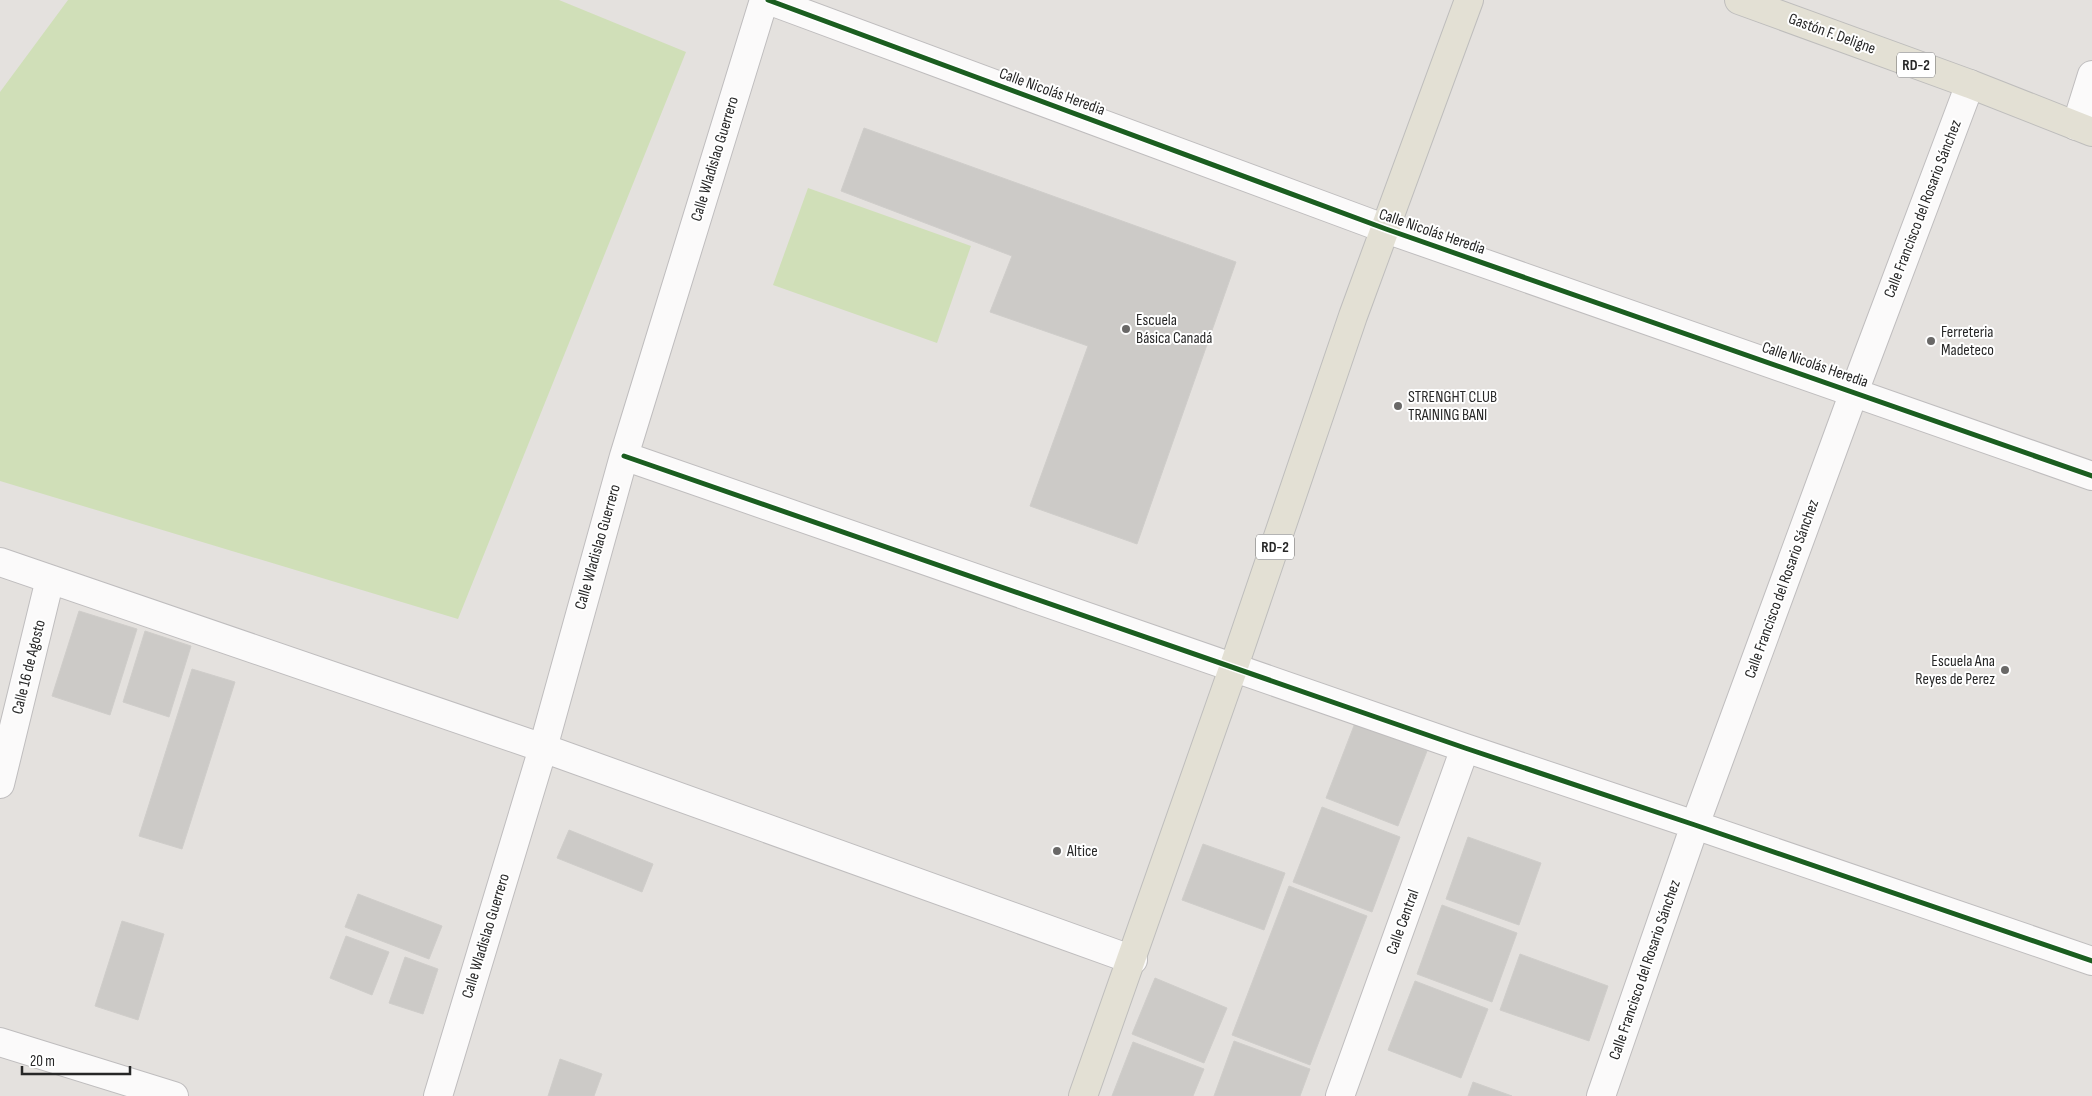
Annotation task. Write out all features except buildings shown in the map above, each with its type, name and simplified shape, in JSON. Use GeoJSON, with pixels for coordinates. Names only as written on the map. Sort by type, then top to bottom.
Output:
{"type":"FeatureCollection","features":[{"type":"Feature","properties":{"kind":"main road","name":"RD-2"},"geometry":{"type":"LineString","coordinates":[[1083,1096],[1133,960],[1353,316],[1469,0]]}},
{"type":"Feature","properties":{"kind":"main road","name":"Gastón F. Deligne"},"geometry":{"type":"LineString","coordinates":[[1742,0],[1970,84],[2084,129]]}},
{"type":"Feature","properties":{"kind":"street","name":"Calle Wladislao Guerrero"},"geometry":{"type":"LineString","coordinates":[[438,1096],[543,748],[624,456],[764,0]]}},
{"type":"Feature","properties":{"kind":"street","name":"Calle Nicolás Heredia"},"geometry":{"type":"LineString","coordinates":[[768,0],[1386,229],[2092,476]]}},
{"type":"Feature","properties":{"kind":"street"},"geometry":{"type":"LineString","coordinates":[[2084,129],[2092,75]]}},
{"type":"Feature","properties":{"kind":"street","name":"Calle Francisco del Rosario Sánchez"},"geometry":{"type":"LineString","coordinates":[[1601,1096],[1695,824],[1970,84]]}},
{"type":"Feature","properties":{"kind":"street"},"geometry":{"type":"LineString","coordinates":[[624,456],[1233,669],[1695,824],[2092,961]]}},
{"type":"Feature","properties":{"kind":"street"},"geometry":{"type":"LineString","coordinates":[[0,562],[543,748],[1133,960]]}},
{"type":"Feature","properties":{"kind":"street","name":"Calle 16 de Agosto"},"geometry":{"type":"LineString","coordinates":[[0,784],[50,579]]}},
{"type":"Feature","properties":{"kind":"street","name":"Calle Central"},"geometry":{"type":"LineString","coordinates":[[1340,1096],[1465,748]]}},
{"type":"Feature","properties":{"kind":"street"},"geometry":{"type":"LineString","coordinates":[[0,1042],[174,1096]]}},
{"type":"Feature","properties":{"kind":"green space"},"geometry":{"type":"Polygon","coordinates":[[[68,0],[559,0],[686,52],[458,619],[0,481],[0,92],[68,0]]]}},
{"type":"Feature","properties":{"kind":"green space"},"geometry":{"type":"Polygon","coordinates":[[[808,188],[971,246],[937,343],[773,285],[808,188]]]}},
{"type":"Feature","properties":{"kind":"cycle path"},"geometry":{"type":"LineString","coordinates":[[768,0],[1386,229],[2092,476]]}},
{"type":"Feature","properties":{"kind":"cycle path"},"geometry":{"type":"LineString","coordinates":[[624,456],[1465,748],[2092,961]]}},
{"type":"Feature","properties":{"kind":"place","name":"Escuela Básica Canadá"},"geometry":{"type":"Point","coordinates":[1126,329]}},
{"type":"Feature","properties":{"kind":"place","name":"Ferreteria Madeteco"},"geometry":{"type":"Point","coordinates":[1931,341]}},
{"type":"Feature","properties":{"kind":"place","name":"STRENGHT CLUB TRAINING BANI"},"geometry":{"type":"Point","coordinates":[1398,406]}},
{"type":"Feature","properties":{"kind":"place","name":"Escuela Ana Reyes de Perez"},"geometry":{"type":"Point","coordinates":[2005,670]}},
{"type":"Feature","properties":{"kind":"place","name":"Altice"},"geometry":{"type":"Point","coordinates":[1057,851]}}]}
